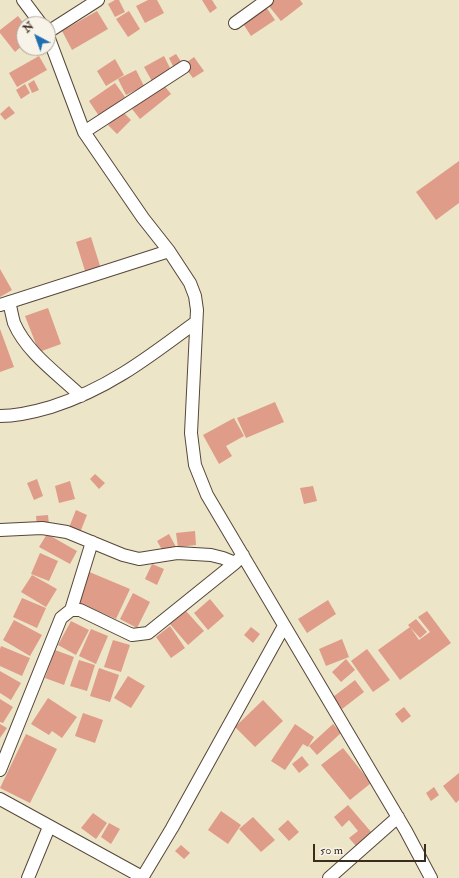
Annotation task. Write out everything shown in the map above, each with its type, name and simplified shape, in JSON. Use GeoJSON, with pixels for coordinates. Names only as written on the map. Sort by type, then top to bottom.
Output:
{"type":"FeatureCollection","features":[{"type":"Feature","properties":{"kind":"street"},"geometry":{"type":"LineString","coordinates":[[23,0],[35,16]]}},
{"type":"Feature","properties":{"kind":"street"},"geometry":{"type":"LineString","coordinates":[[56,27],[98,0]]}},
{"type":"Feature","properties":{"kind":"street"},"geometry":{"type":"LineString","coordinates":[[235,23],[267,0]]}},
{"type":"Feature","properties":{"kind":"street"},"geometry":{"type":"LineString","coordinates":[[56,56],[84,132],[143,218],[169,251],[190,283],[195,296],[197,310],[191,433],[195,465],[207,496],[239,559],[284,626],[398,817],[431,878]]}},
{"type":"Feature","properties":{"kind":"street"},"geometry":{"type":"LineString","coordinates":[[84,132],[184,67]]}},
{"type":"Feature","properties":{"kind":"street"},"geometry":{"type":"LineString","coordinates":[[81,396],[43,362],[26,342],[4,303],[169,251]]}},
{"type":"Feature","properties":{"kind":"street"},"geometry":{"type":"LineString","coordinates":[[0,416],[30,414],[81,396],[108,383],[144,361],[196,322]]}},
{"type":"Feature","properties":{"kind":"street"},"geometry":{"type":"LineString","coordinates":[[0,530],[42,528],[67,532],[123,555],[139,559],[177,553],[212,555],[224,558],[239,559]]}},
{"type":"Feature","properties":{"kind":"street"},"geometry":{"type":"LineString","coordinates":[[0,770],[61,618],[71,610],[92,542]]}},
{"type":"Feature","properties":{"kind":"street"},"geometry":{"type":"LineString","coordinates":[[71,610],[80,610],[132,635],[148,633],[239,559]]}},
{"type":"Feature","properties":{"kind":"street"},"geometry":{"type":"LineString","coordinates":[[0,799],[142,877],[172,828],[284,626]]}},
{"type":"Feature","properties":{"kind":"street"},"geometry":{"type":"LineString","coordinates":[[330,878],[398,817]]}},
{"type":"Feature","properties":{"kind":"street"},"geometry":{"type":"LineString","coordinates":[[28,878],[49,827]]}},
{"type":"Feature","properties":{"kind":"building"},"geometry":{"type":"Polygon","coordinates":[[[115,0],[119,0],[125,12],[115,17],[108,4],[115,0]]]}},
{"type":"Feature","properties":{"kind":"building"},"geometry":{"type":"Polygon","coordinates":[[[148,0],[157,0],[164,13],[145,23],[136,6],[148,0]]]}},
{"type":"Feature","properties":{"kind":"building"},"geometry":{"type":"Polygon","coordinates":[[[202,0],[212,0],[217,8],[210,13],[202,0]]]}},
{"type":"Feature","properties":{"kind":"building"},"geometry":{"type":"Polygon","coordinates":[[[274,0],[300,0],[303,4],[281,21],[268,5],[274,0]]]}},
{"type":"Feature","properties":{"kind":"building"},"geometry":{"type":"Polygon","coordinates":[[[266,7],[275,20],[251,36],[242,22],[266,7]]]}},
{"type":"Feature","properties":{"kind":"building"},"geometry":{"type":"Polygon","coordinates":[[[97,11],[108,29],[72,50],[62,31],[97,11]]]}},
{"type":"Feature","properties":{"kind":"building"},"geometry":{"type":"Polygon","coordinates":[[[129,11],[140,29],[128,37],[116,19],[129,11]]]}},
{"type":"Feature","properties":{"kind":"building"},"geometry":{"type":"Polygon","coordinates":[[[16,18],[15,52],[0,33],[0,30],[16,18]]]}},
{"type":"Feature","properties":{"kind":"building"},"geometry":{"type":"Polygon","coordinates":[[[176,54],[182,63],[174,68],[169,58],[176,54]]]}},
{"type":"Feature","properties":{"kind":"building"},"geometry":{"type":"Polygon","coordinates":[[[39,56],[47,70],[17,87],[9,73],[39,56]]]}},
{"type":"Feature","properties":{"kind":"building"},"geometry":{"type":"Polygon","coordinates":[[[164,56],[172,72],[153,83],[144,67],[164,56]]]}},
{"type":"Feature","properties":{"kind":"building"},"geometry":{"type":"Polygon","coordinates":[[[194,57],[204,71],[193,78],[183,65],[194,57]]]}},
{"type":"Feature","properties":{"kind":"building"},"geometry":{"type":"Polygon","coordinates":[[[115,59],[124,75],[106,86],[97,71],[115,59]]]}},
{"type":"Feature","properties":{"kind":"building"},"geometry":{"type":"Polygon","coordinates":[[[136,70],[144,86],[126,95],[118,79],[136,70]]]}},
{"type":"Feature","properties":{"kind":"building"},"geometry":{"type":"Polygon","coordinates":[[[34,80],[39,90],[32,93],[28,84],[34,80]]]}},
{"type":"Feature","properties":{"kind":"building"},"geometry":{"type":"Polygon","coordinates":[[[115,83],[125,97],[99,116],[89,101],[115,83]]]}},
{"type":"Feature","properties":{"kind":"building"},"geometry":{"type":"Polygon","coordinates":[[[25,84],[30,93],[21,99],[16,90],[25,84]]]}},
{"type":"Feature","properties":{"kind":"building"},"geometry":{"type":"Polygon","coordinates":[[[163,84],[171,94],[140,119],[132,109],[163,84]]]}},
{"type":"Feature","properties":{"kind":"building"},"geometry":{"type":"Polygon","coordinates":[[[9,106],[15,113],[5,120],[0,114],[9,106]]]}},
{"type":"Feature","properties":{"kind":"building"},"geometry":{"type":"Polygon","coordinates":[[[122,111],[131,120],[117,134],[108,125],[122,111]]]}},
{"type":"Feature","properties":{"kind":"building"},"geometry":{"type":"Polygon","coordinates":[[[459,161],[459,203],[436,220],[416,192],[459,161]]]}},
{"type":"Feature","properties":{"kind":"building"},"geometry":{"type":"Polygon","coordinates":[[[91,237],[101,269],[86,274],[76,242],[91,237]]]}},
{"type":"Feature","properties":{"kind":"building"},"geometry":{"type":"Polygon","coordinates":[[[0,269],[12,290],[0,297],[0,269]]]}},
{"type":"Feature","properties":{"kind":"building"},"geometry":{"type":"Polygon","coordinates":[[[48,308],[61,344],[39,352],[25,316],[48,308]]]}},
{"type":"Feature","properties":{"kind":"building"},"geometry":{"type":"Polygon","coordinates":[[[0,329],[14,367],[0,372],[0,329]]]}},
{"type":"Feature","properties":{"kind":"building"},"geometry":{"type":"Polygon","coordinates":[[[275,402],[284,422],[246,438],[237,418],[275,402]]]}},
{"type":"Feature","properties":{"kind":"building"},"geometry":{"type":"Polygon","coordinates":[[[234,418],[244,436],[226,446],[232,456],[219,464],[203,435],[234,418]]]}},
{"type":"Feature","properties":{"kind":"building"},"geometry":{"type":"Polygon","coordinates":[[[95,474],[105,483],[99,489],[90,479],[95,474]]]}},
{"type":"Feature","properties":{"kind":"building"},"geometry":{"type":"Polygon","coordinates":[[[37,479],[43,496],[34,500],[27,483],[37,479]]]}},
{"type":"Feature","properties":{"kind":"building"},"geometry":{"type":"Polygon","coordinates":[[[70,481],[75,499],[59,503],[55,486],[70,481]]]}},
{"type":"Feature","properties":{"kind":"building"},"geometry":{"type":"Polygon","coordinates":[[[313,486],[317,501],[304,504],[300,488],[313,486]]]}},
{"type":"Feature","properties":{"kind":"building"},"geometry":{"type":"Polygon","coordinates":[[[76,510],[87,515],[79,535],[68,530],[76,510]]]}},
{"type":"Feature","properties":{"kind":"building"},"geometry":{"type":"Polygon","coordinates":[[[48,515],[49,525],[37,526],[36,516],[48,515]]]}},
{"type":"Feature","properties":{"kind":"building"},"geometry":{"type":"Polygon","coordinates":[[[195,531],[196,545],[178,547],[176,533],[195,531]]]}},
{"type":"Feature","properties":{"kind":"building"},"geometry":{"type":"Polygon","coordinates":[[[47,534],[77,551],[70,564],[39,547],[47,534]]]}},
{"type":"Feature","properties":{"kind":"building"},"geometry":{"type":"Polygon","coordinates":[[[169,534],[176,547],[164,553],[157,541],[169,534]]]}},
{"type":"Feature","properties":{"kind":"building"},"geometry":{"type":"Polygon","coordinates":[[[40,553],[58,561],[49,581],[31,574],[40,553]]]}},
{"type":"Feature","properties":{"kind":"building"},"geometry":{"type":"Polygon","coordinates":[[[152,564],[164,569],[157,585],[145,579],[152,564]]]}},
{"type":"Feature","properties":{"kind":"building"},"geometry":{"type":"Polygon","coordinates":[[[87,571],[130,589],[116,619],[74,601],[87,571]]]}},
{"type":"Feature","properties":{"kind":"building"},"geometry":{"type":"Polygon","coordinates":[[[32,575],[57,589],[46,607],[21,592],[32,575]]]}},
{"type":"Feature","properties":{"kind":"building"},"geometry":{"type":"Polygon","coordinates":[[[133,593],[150,602],[137,628],[120,619],[133,593]]]}},
{"type":"Feature","properties":{"kind":"building"},"geometry":{"type":"Polygon","coordinates":[[[22,598],[46,608],[37,628],[13,617],[22,598]]]}},
{"type":"Feature","properties":{"kind":"building"},"geometry":{"type":"Polygon","coordinates":[[[210,599],[224,616],[208,630],[194,613],[210,599]]]}},
{"type":"Feature","properties":{"kind":"building"},"geometry":{"type":"Polygon","coordinates":[[[328,600],[336,614],[307,633],[298,619],[328,600]]]}},
{"type":"Feature","properties":{"kind":"building"},"geometry":{"type":"Polygon","coordinates":[[[186,611],[204,631],[188,645],[170,624],[186,611]]]}},
{"type":"Feature","properties":{"kind":"building"},"geometry":{"type":"Polygon","coordinates":[[[427,611],[451,643],[400,680],[378,650],[410,627],[419,640],[430,632],[418,617],[427,611]]]}},
{"type":"Feature","properties":{"kind":"building"},"geometry":{"type":"Polygon","coordinates":[[[416,619],[427,632],[420,638],[408,625],[416,619]]]}},
{"type":"Feature","properties":{"kind":"building"},"geometry":{"type":"Polygon","coordinates":[[[14,620],[42,635],[30,656],[3,640],[14,620]]]}},
{"type":"Feature","properties":{"kind":"building"},"geometry":{"type":"Polygon","coordinates":[[[71,621],[89,630],[76,655],[58,645],[71,621]]]}},
{"type":"Feature","properties":{"kind":"building"},"geometry":{"type":"Polygon","coordinates":[[[170,626],[185,648],[171,658],[156,637],[170,626]]]}},
{"type":"Feature","properties":{"kind":"building"},"geometry":{"type":"Polygon","coordinates":[[[251,627],[260,634],[253,643],[244,635],[251,627]]]}},
{"type":"Feature","properties":{"kind":"building"},"geometry":{"type":"Polygon","coordinates":[[[91,629],[108,636],[96,664],[79,656],[91,629]]]}},
{"type":"Feature","properties":{"kind":"building"},"geometry":{"type":"Polygon","coordinates":[[[342,639],[349,657],[326,666],[319,649],[342,639]]]}},
{"type":"Feature","properties":{"kind":"building"},"geometry":{"type":"Polygon","coordinates":[[[113,640],[130,645],[121,672],[104,667],[113,640]]]}},
{"type":"Feature","properties":{"kind":"building"},"geometry":{"type":"Polygon","coordinates":[[[1,646],[30,658],[22,676],[0,666],[1,646]]]}},
{"type":"Feature","properties":{"kind":"building"},"geometry":{"type":"Polygon","coordinates":[[[367,649],[390,680],[373,692],[351,661],[367,649]]]}},
{"type":"Feature","properties":{"kind":"building"},"geometry":{"type":"Polygon","coordinates":[[[55,650],[74,657],[64,685],[45,678],[55,650]]]}},
{"type":"Feature","properties":{"kind":"building"},"geometry":{"type":"Polygon","coordinates":[[[346,659],[355,670],[341,682],[332,672],[346,659]]]}},
{"type":"Feature","properties":{"kind":"building"},"geometry":{"type":"Polygon","coordinates":[[[79,660],[95,665],[87,691],[70,686],[79,660]]]}},
{"type":"Feature","properties":{"kind":"building"},"geometry":{"type":"Polygon","coordinates":[[[99,668],[119,675],[110,702],[90,696],[99,668]]]}},
{"type":"Feature","properties":{"kind":"building"},"geometry":{"type":"Polygon","coordinates":[[[0,671],[21,683],[11,700],[0,693],[0,671]]]}},
{"type":"Feature","properties":{"kind":"building"},"geometry":{"type":"Polygon","coordinates":[[[128,676],[145,686],[131,708],[114,698],[128,676]]]}},
{"type":"Feature","properties":{"kind":"building"},"geometry":{"type":"Polygon","coordinates":[[[355,680],[364,692],[342,709],[333,697],[355,680]]]}},
{"type":"Feature","properties":{"kind":"building"},"geometry":{"type":"Polygon","coordinates":[[[48,698],[77,717],[62,738],[52,731],[49,735],[31,724],[48,698]]]}},
{"type":"Feature","properties":{"kind":"building"},"geometry":{"type":"Polygon","coordinates":[[[0,699],[13,707],[3,723],[0,722],[0,699]]]}},
{"type":"Feature","properties":{"kind":"building"},"geometry":{"type":"Polygon","coordinates":[[[263,700],[283,721],[255,747],[235,727],[263,700]]]}},
{"type":"Feature","properties":{"kind":"building"},"geometry":{"type":"Polygon","coordinates":[[[404,707],[411,716],[402,723],[395,714],[404,707]]]}},
{"type":"Feature","properties":{"kind":"building"},"geometry":{"type":"Polygon","coordinates":[[[83,713],[103,720],[95,743],[75,736],[83,713]]]}},
{"type":"Feature","properties":{"kind":"building"},"geometry":{"type":"Polygon","coordinates":[[[0,724],[7,728],[0,738],[0,724]]]}},
{"type":"Feature","properties":{"kind":"building"},"geometry":{"type":"Polygon","coordinates":[[[295,724],[314,737],[308,747],[303,744],[285,770],[271,761],[295,724]]]}},
{"type":"Feature","properties":{"kind":"building"},"geometry":{"type":"Polygon","coordinates":[[[333,724],[341,733],[317,755],[309,746],[333,724]]]}},
{"type":"Feature","properties":{"kind":"building"},"geometry":{"type":"Polygon","coordinates":[[[26,734],[57,749],[30,803],[0,788],[26,734]]]}},
{"type":"Feature","properties":{"kind":"building"},"geometry":{"type":"Polygon","coordinates":[[[343,748],[371,783],[350,800],[321,765],[343,748]]]}},
{"type":"Feature","properties":{"kind":"building"},"geometry":{"type":"Polygon","coordinates":[[[302,756],[309,765],[299,773],[292,764],[302,756]]]}},
{"type":"Feature","properties":{"kind":"building"},"geometry":{"type":"Polygon","coordinates":[[[459,773],[459,800],[456,803],[443,786],[459,773]]]}},
{"type":"Feature","properties":{"kind":"building"},"geometry":{"type":"Polygon","coordinates":[[[434,787],[439,795],[431,801],[426,793],[434,787]]]}},
{"type":"Feature","properties":{"kind":"building"},"geometry":{"type":"Polygon","coordinates":[[[348,805],[372,833],[356,846],[349,838],[358,831],[349,820],[342,827],[334,817],[348,805]]]}},
{"type":"Feature","properties":{"kind":"building"},"geometry":{"type":"Polygon","coordinates":[[[221,811],[241,825],[228,844],[208,830],[221,811]]]}},
{"type":"Feature","properties":{"kind":"building"},"geometry":{"type":"Polygon","coordinates":[[[93,813],[107,823],[96,839],[81,828],[93,813]]]}},
{"type":"Feature","properties":{"kind":"building"},"geometry":{"type":"Polygon","coordinates":[[[253,817],[275,840],[261,852],[239,829],[253,817]]]}},
{"type":"Feature","properties":{"kind":"building"},"geometry":{"type":"Polygon","coordinates":[[[288,820],[299,832],[289,841],[278,829],[288,820]]]}},
{"type":"Feature","properties":{"kind":"building"},"geometry":{"type":"Polygon","coordinates":[[[109,823],[120,829],[111,844],[101,837],[109,823]]]}},
{"type":"Feature","properties":{"kind":"building"},"geometry":{"type":"Polygon","coordinates":[[[181,845],[190,853],[184,859],[175,851],[181,845]]]}}]}
